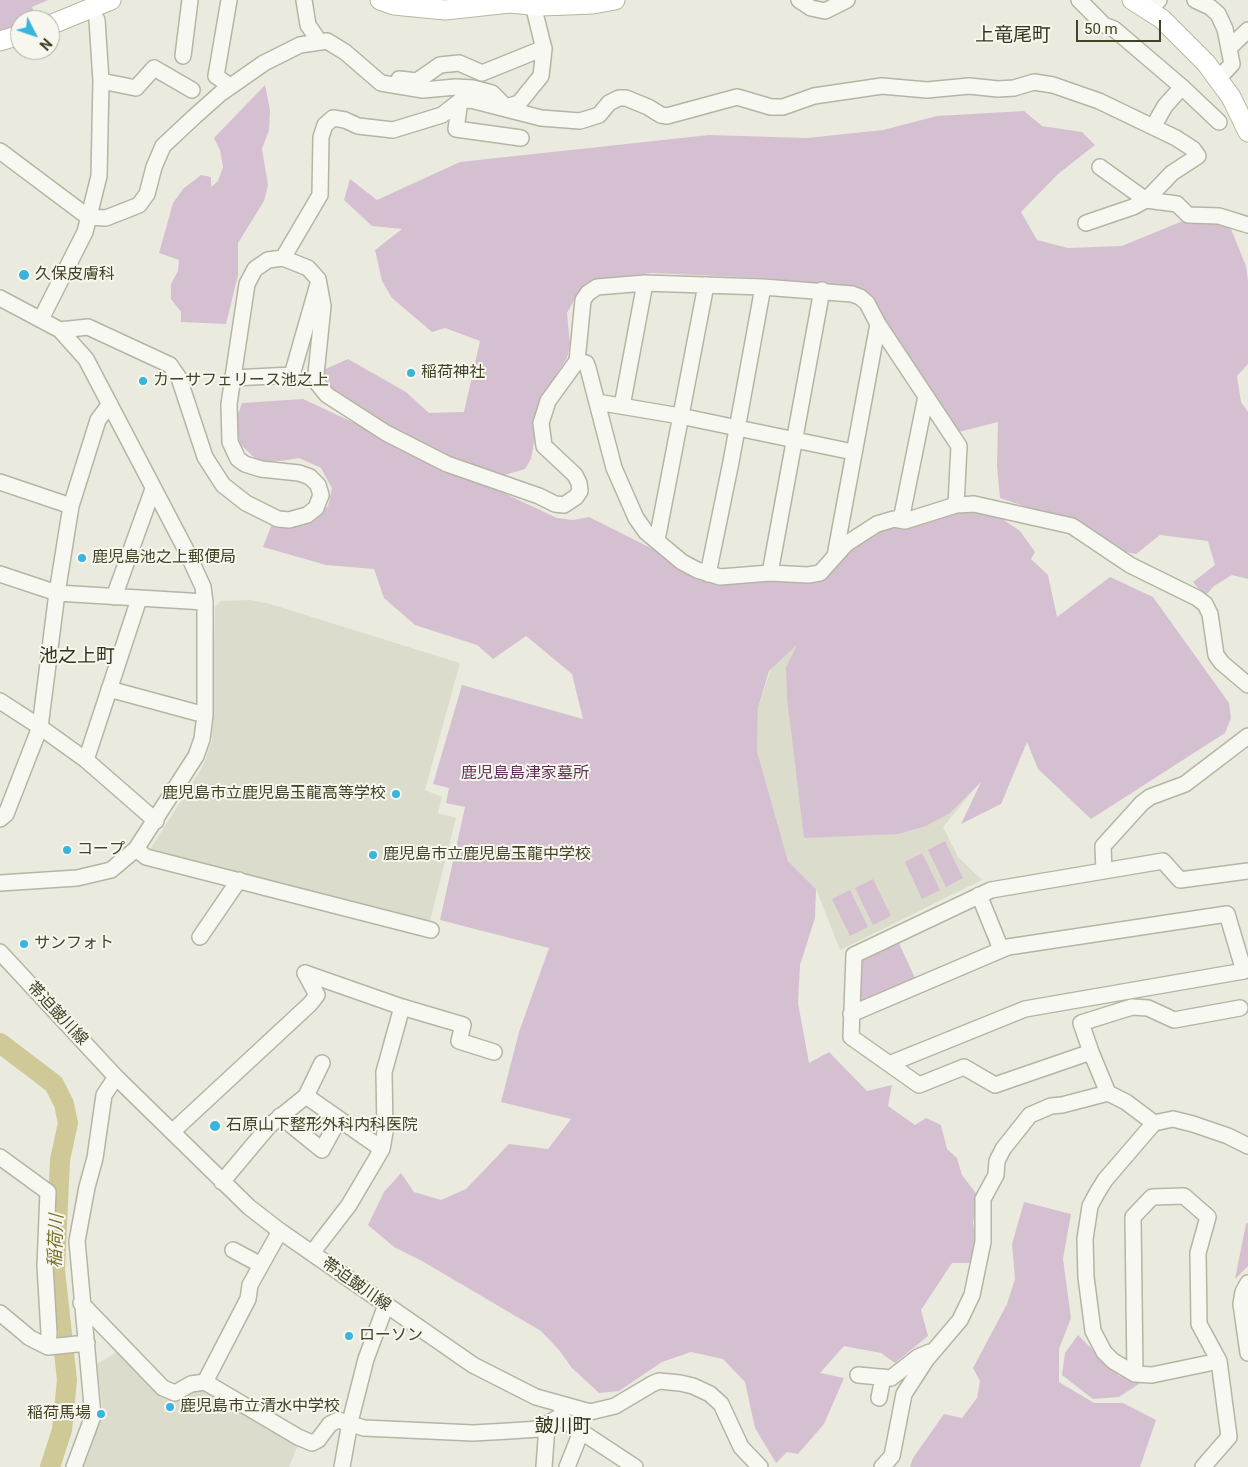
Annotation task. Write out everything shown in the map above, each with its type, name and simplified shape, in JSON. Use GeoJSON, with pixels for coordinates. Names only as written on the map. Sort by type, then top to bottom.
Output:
{"type":"FeatureCollection","features":[{"type":"Feature","properties":{"kind":"main road"},"geometry":{"type":"LineString","coordinates":[[60,21],[111,0]]}},
{"type":"Feature","properties":{"kind":"main road"},"geometry":{"type":"LineString","coordinates":[[380,0],[394,5],[445,10],[510,3],[533,5],[593,4],[615,0]]}},
{"type":"Feature","properties":{"kind":"main road"},"geometry":{"type":"LineString","coordinates":[[1132,0],[1154,5],[1192,48],[1218,78],[1231,97],[1248,132]]}},
{"type":"Feature","properties":{"kind":"street"},"geometry":{"type":"LineString","coordinates":[[183,56],[190,0]]}},
{"type":"Feature","properties":{"kind":"street"},"geometry":{"type":"LineString","coordinates":[[229,0],[216,76],[230,86]]}},
{"type":"Feature","properties":{"kind":"street"},"geometry":{"type":"LineString","coordinates":[[304,0],[308,25],[319,41]]}},
{"type":"Feature","properties":{"kind":"street"},"geometry":{"type":"LineString","coordinates":[[799,0],[811,8],[825,10],[847,0]]}},
{"type":"Feature","properties":{"kind":"street"},"geometry":{"type":"LineString","coordinates":[[1079,0],[1104,25],[1114,28],[1219,122]]}},
{"type":"Feature","properties":{"kind":"street"},"geometry":{"type":"LineString","coordinates":[[1195,0],[1210,6],[1218,14],[1230,47],[1232,64],[1218,78]]}},
{"type":"Feature","properties":{"kind":"street"},"geometry":{"type":"LineString","coordinates":[[506,107],[519,102],[541,76],[544,48],[533,5]]}},
{"type":"Feature","properties":{"kind":"street"},"geometry":{"type":"LineString","coordinates":[[41,319],[85,232],[99,176],[101,81],[97,20]]}},
{"type":"Feature","properties":{"kind":"street"},"geometry":{"type":"LineString","coordinates":[[1230,47],[1248,30]]}},
{"type":"Feature","properties":{"kind":"street"},"geometry":{"type":"LineString","coordinates":[[0,151],[88,217],[106,218],[139,205],[147,194],[154,167],[163,146],[230,86],[283,52],[300,44],[319,41],[327,42],[339,49],[381,83],[423,90],[456,87],[473,88],[492,93],[506,107]]}},
{"type":"Feature","properties":{"kind":"street"},"geometry":{"type":"LineString","coordinates":[[374,76],[417,81],[440,65],[459,63],[482,73],[544,48]]}},
{"type":"Feature","properties":{"kind":"street"},"geometry":{"type":"LineString","coordinates":[[101,81],[136,88],[154,68],[192,90]]}},
{"type":"Feature","properties":{"kind":"street"},"geometry":{"type":"LineString","coordinates":[[283,258],[320,195],[321,137],[325,125],[333,118],[345,120],[358,126],[393,130],[442,115],[460,101],[470,100],[506,107],[541,118],[580,121],[599,115],[609,103],[619,98],[626,98],[667,116],[737,97],[771,107],[783,107],[822,94],[882,86],[927,90],[969,86],[998,89],[1014,88],[1034,82],[1053,85],[1099,101],[1176,138],[1193,149],[1198,156],[1172,173],[1146,200],[1133,208],[1086,224]]}},
{"type":"Feature","properties":{"kind":"street"},"geometry":{"type":"LineString","coordinates":[[1153,127],[1165,106],[1182,88]]}},
{"type":"Feature","properties":{"kind":"street"},"geometry":{"type":"LineString","coordinates":[[460,101],[456,128],[521,138]]}},
{"type":"Feature","properties":{"kind":"street"},"geometry":{"type":"LineString","coordinates":[[1100,167],[1146,200],[1177,204],[1188,215],[1219,216],[1248,224]]}},
{"type":"Feature","properties":{"kind":"street"},"geometry":{"type":"LineString","coordinates":[[60,330],[88,327],[170,365],[179,378],[205,457],[223,485],[246,503],[278,518],[288,520],[308,515],[316,508],[321,495],[318,485],[310,477],[299,473],[261,469],[245,464],[238,459],[230,442],[229,404],[250,275],[260,263],[283,258],[308,268],[319,282],[323,306],[316,374],[318,384],[327,395],[386,432],[447,464],[509,485],[555,504],[564,505],[570,502],[580,491],[580,483],[575,474],[544,446],[541,424],[548,401],[577,360],[583,300],[588,293],[597,287],[645,283],[822,290],[860,297],[867,303],[878,324],[959,446],[956,505]]}},
{"type":"Feature","properties":{"kind":"street"},"geometry":{"type":"LineString","coordinates":[[233,378],[292,375],[319,282]]}},
{"type":"Feature","properties":{"kind":"street"},"geometry":{"type":"LineString","coordinates":[[622,406],[645,283]]}},
{"type":"Feature","properties":{"kind":"street"},"geometry":{"type":"LineString","coordinates":[[657,540],[706,285]]}},
{"type":"Feature","properties":{"kind":"street"},"geometry":{"type":"LineString","coordinates":[[708,574],[763,287]]}},
{"type":"Feature","properties":{"kind":"street"},"geometry":{"type":"LineString","coordinates":[[770,573],[822,290]]}},
{"type":"Feature","properties":{"kind":"street"},"geometry":{"type":"LineString","coordinates":[[0,298],[60,330],[86,359],[195,570],[203,587],[205,602],[205,716],[202,739],[196,756],[136,849],[111,870],[77,878],[0,883]]}},
{"type":"Feature","properties":{"kind":"street"},"geometry":{"type":"LineString","coordinates":[[835,558],[878,324]]}},
{"type":"Feature","properties":{"kind":"street"},"geometry":{"type":"LineString","coordinates":[[577,360],[586,363],[588,368],[614,468],[624,494],[646,532],[682,562],[708,574],[720,577],[770,573],[808,575],[820,573],[846,544],[863,532],[886,521],[906,521],[956,505],[974,504],[1072,526],[1130,565],[1197,598],[1205,604],[1210,614],[1216,654],[1222,663],[1248,685]]}},
{"type":"Feature","properties":{"kind":"street"},"geometry":{"type":"LineString","coordinates":[[901,520],[926,396]]}},
{"type":"Feature","properties":{"kind":"street"},"geometry":{"type":"LineString","coordinates":[[597,402],[680,416],[853,452]]}},
{"type":"Feature","properties":{"kind":"street"},"geometry":{"type":"LineString","coordinates":[[0,819],[6,814],[40,726],[56,593],[72,506],[98,420],[110,404]]}},
{"type":"Feature","properties":{"kind":"street"},"geometry":{"type":"LineString","coordinates":[[0,482],[72,506]]}},
{"type":"Feature","properties":{"kind":"street"},"geometry":{"type":"LineString","coordinates":[[114,597],[153,489]]}},
{"type":"Feature","properties":{"kind":"street"},"geometry":{"type":"LineString","coordinates":[[0,574],[56,593],[140,600],[205,602]]}},
{"type":"Feature","properties":{"kind":"street"},"geometry":{"type":"LineString","coordinates":[[86,760],[140,600]]}},
{"type":"Feature","properties":{"kind":"street"},"geometry":{"type":"LineString","coordinates":[[109,689],[205,716]]}},
{"type":"Feature","properties":{"kind":"street"},"geometry":{"type":"LineString","coordinates":[[0,701],[40,726],[86,760],[156,820]]}},
{"type":"Feature","properties":{"kind":"street"},"geometry":{"type":"LineString","coordinates":[[1104,871],[1103,846],[1142,803],[1150,797],[1185,784],[1248,736]]}},
{"type":"Feature","properties":{"kind":"street"},"geometry":{"type":"LineString","coordinates":[[136,849],[146,857],[431,930]]}},
{"type":"Feature","properties":{"kind":"street"},"geometry":{"type":"LineString","coordinates":[[1091,1052],[995,1085],[964,1067],[918,1086],[851,1037],[854,955],[991,890],[1163,861],[1180,880],[1248,871]]}},
{"type":"Feature","properties":{"kind":"street"},"geometry":{"type":"LineString","coordinates":[[200,937],[239,880]]}},
{"type":"Feature","properties":{"kind":"street"},"geometry":{"type":"LineString","coordinates":[[979,895],[1001,949]]}},
{"type":"Feature","properties":{"kind":"street"},"geometry":{"type":"LineString","coordinates":[[851,1014],[1001,949],[1227,914],[1244,971],[1025,1009],[889,1064]]}},
{"type":"Feature","properties":{"kind":"street","name":"帯迫皷川線"},"geometry":{"type":"LineString","coordinates":[[0,952],[116,1077],[222,1182],[280,1231],[472,1365],[536,1397],[557,1416],[605,1410],[660,1382],[693,1386],[710,1394],[721,1404],[741,1447],[760,1467]]}},
{"type":"Feature","properties":{"kind":"street"},"geometry":{"type":"LineString","coordinates":[[172,1132],[310,1004],[317,995],[305,973],[402,1007],[463,1025],[459,1041],[494,1052]]}},
{"type":"Feature","properties":{"kind":"street"},"geometry":{"type":"LineString","coordinates":[[312,1253],[349,1206],[382,1149],[385,1132],[384,1072],[402,1007]]}},
{"type":"Feature","properties":{"kind":"street"},"geometry":{"type":"LineString","coordinates":[[1108,1093],[1081,1023],[1132,1007],[1148,1008],[1174,1020],[1240,1008]]}},
{"type":"Feature","properties":{"kind":"street"},"geometry":{"type":"LineString","coordinates":[[222,1182],[254,1143],[280,1116],[306,1096],[322,1063]]}},
{"type":"Feature","properties":{"kind":"street"},"geometry":{"type":"LineString","coordinates":[[74,1467],[93,1416],[84,1344],[78,1241],[87,1187],[95,1158],[104,1095],[116,1077]]}},
{"type":"Feature","properties":{"kind":"street"},"geometry":{"type":"LineString","coordinates":[[882,1467],[892,1456],[904,1394],[934,1350],[960,1320],[972,1295],[983,1242],[983,1199],[996,1175],[996,1161],[1007,1143],[1030,1115],[1052,1106],[1108,1093],[1126,1102],[1154,1123]]}},
{"type":"Feature","properties":{"kind":"street"},"geometry":{"type":"LineString","coordinates":[[306,1096],[382,1149]]}},
{"type":"Feature","properties":{"kind":"street"},"geometry":{"type":"LineString","coordinates":[[280,1116],[322,1150],[339,1119]]}},
{"type":"Feature","properties":{"kind":"street"},"geometry":{"type":"LineString","coordinates":[[1220,1361],[1152,1375],[1135,1374],[1113,1361],[1104,1352],[1093,1331],[1086,1277],[1085,1239],[1090,1206],[1104,1180],[1154,1123],[1173,1120],[1193,1124],[1228,1136],[1248,1146]]}},
{"type":"Feature","properties":{"kind":"street"},"geometry":{"type":"LineString","coordinates":[[0,1157],[48,1192],[45,1266],[50,1347]]}},
{"type":"Feature","properties":{"kind":"street"},"geometry":{"type":"LineString","coordinates":[[1135,1374],[1133,1217],[1152,1197],[1184,1196],[1208,1217],[1198,1253],[1199,1324],[1220,1361],[1229,1436],[1203,1467]]}},
{"type":"Feature","properties":{"kind":"street"},"geometry":{"type":"LineString","coordinates":[[205,1382],[248,1299],[250,1285],[280,1231]]}},
{"type":"Feature","properties":{"kind":"street"},"geometry":{"type":"LineString","coordinates":[[233,1250],[261,1265]]}},
{"type":"Feature","properties":{"kind":"street"},"geometry":{"type":"LineString","coordinates":[[1248,1283],[1243,1292],[1241,1304],[1248,1347]]}},
{"type":"Feature","properties":{"kind":"street"},"geometry":{"type":"LineString","coordinates":[[81,1303],[163,1388],[175,1393],[191,1384],[205,1382],[298,1437],[312,1443],[318,1440],[330,1424],[338,1420],[350,1422],[364,1428],[473,1433],[539,1429],[557,1416]]}},
{"type":"Feature","properties":{"kind":"street"},"geometry":{"type":"LineString","coordinates":[[342,1467],[350,1422],[366,1359],[386,1305]]}},
{"type":"Feature","properties":{"kind":"street"},"geometry":{"type":"LineString","coordinates":[[0,1313],[30,1338],[50,1347],[84,1344]]}},
{"type":"Feature","properties":{"kind":"street"},"geometry":{"type":"LineString","coordinates":[[858,1375],[891,1378],[918,1357],[934,1350]]}},
{"type":"Feature","properties":{"kind":"street"},"geometry":{"type":"LineString","coordinates":[[879,1398],[883,1377]]}},
{"type":"Feature","properties":{"kind":"street"},"geometry":{"type":"LineString","coordinates":[[557,1416],[635,1467]]}},
{"type":"Feature","properties":{"kind":"street"},"geometry":{"type":"LineString","coordinates":[[544,1467],[557,1416]]}},
{"type":"Feature","properties":{"kind":"street"},"geometry":{"type":"LineString","coordinates":[[566,1467],[581,1432]]}},
{"type":"Feature","properties":{"kind":"shaded area"},"geometry":{"type":"Polygon","coordinates":[[[250,600],[267,603],[460,663],[425,790],[442,797],[438,813],[456,818],[429,925],[151,854],[151,848],[203,766],[212,741],[215,607],[221,601],[250,600]]]}},
{"type":"Feature","properties":{"kind":"shaded area"},"geometry":{"type":"Polygon","coordinates":[[[798,644],[982,780],[943,827],[958,857],[982,880],[840,950],[816,889],[788,861],[757,751],[758,708],[771,669],[798,644]]]}},
{"type":"Feature","properties":{"kind":"shaded area","name":"鹿児島市立清水中学校"},"geometry":{"type":"Polygon","coordinates":[[[119,1351],[164,1399],[175,1401],[196,1388],[205,1388],[298,1445],[289,1467],[82,1467],[103,1414],[97,1364],[119,1351]]]}},
{"type":"Feature","properties":{"kind":"green space"},"geometry":{"type":"Polygon","coordinates":[[[0,0],[48,0],[32,7],[34,10],[10,10],[10,28],[0,32],[0,0]]]}},
{"type":"Feature","properties":{"kind":"green space"},"geometry":{"type":"Polygon","coordinates":[[[265,85],[270,110],[269,130],[262,149],[268,185],[264,201],[238,243],[238,275],[226,324],[181,322],[181,312],[171,299],[171,284],[178,271],[179,260],[159,253],[173,203],[183,189],[201,175],[211,177],[211,187],[218,181],[223,167],[220,150],[214,138],[265,85]]]}},
{"type":"Feature","properties":{"kind":"green space"},"geometry":{"type":"Polygon","coordinates":[[[1024,111],[1042,126],[1082,132],[1095,145],[1058,174],[1021,212],[1037,240],[1068,248],[1122,246],[1185,220],[1218,218],[1231,229],[1246,266],[1248,281],[1248,364],[1237,376],[1241,402],[1248,412],[1248,579],[1232,575],[1214,586],[1205,596],[1193,582],[1215,565],[1208,541],[1160,535],[1136,554],[1116,550],[1079,525],[1000,498],[997,466],[998,422],[959,432],[914,371],[869,299],[845,286],[762,278],[651,273],[596,281],[577,295],[567,313],[570,345],[567,358],[542,397],[531,459],[525,469],[501,476],[448,458],[337,398],[323,370],[348,359],[406,392],[429,413],[464,412],[480,341],[445,328],[432,332],[392,298],[382,281],[375,250],[402,229],[372,226],[344,200],[350,179],[377,200],[460,162],[709,135],[807,138],[883,130],[937,116],[1024,111]]]}},
{"type":"Feature","properties":{"kind":"green space","name":"鹿児島島津家墓所"},"geometry":{"type":"Polygon","coordinates":[[[303,399],[557,518],[573,520],[589,517],[657,551],[701,579],[718,584],[776,580],[800,583],[820,582],[863,536],[885,529],[928,523],[953,514],[974,511],[998,516],[1020,531],[1035,552],[1031,559],[1048,575],[1057,617],[1110,577],[1153,597],[1229,703],[1231,718],[1225,733],[1091,819],[1038,769],[1027,742],[1001,804],[961,824],[981,782],[950,813],[926,826],[898,834],[804,838],[787,698],[786,667],[797,645],[769,671],[758,708],[757,751],[788,861],[816,889],[815,918],[800,965],[798,1003],[809,1063],[829,1052],[867,1091],[892,1085],[888,1106],[915,1125],[926,1118],[941,1125],[947,1149],[957,1158],[962,1175],[978,1196],[973,1222],[976,1244],[974,1263],[952,1263],[921,1310],[928,1336],[895,1363],[881,1353],[844,1346],[820,1373],[844,1378],[824,1424],[798,1454],[787,1452],[776,1463],[755,1428],[745,1382],[723,1359],[691,1352],[662,1362],[619,1391],[599,1393],[572,1368],[559,1350],[541,1331],[422,1261],[394,1247],[368,1225],[384,1192],[401,1173],[414,1192],[441,1200],[466,1189],[509,1144],[548,1149],[571,1119],[501,1102],[519,1032],[549,948],[440,920],[465,807],[446,803],[449,788],[433,784],[462,685],[583,719],[572,674],[526,636],[493,659],[477,645],[415,625],[384,598],[374,569],[326,565],[263,547],[271,526],[303,526],[328,506],[332,488],[321,468],[299,458],[281,461],[258,461],[241,445],[234,426],[242,403],[303,399]]]}},
{"type":"Feature","properties":{"kind":"green space"},"geometry":{"type":"Polygon","coordinates":[[[945,841],[963,878],[946,887],[928,850],[945,841]]]}},
{"type":"Feature","properties":{"kind":"green space"},"geometry":{"type":"Polygon","coordinates":[[[922,853],[940,890],[922,899],[905,862],[922,853]]]}},
{"type":"Feature","properties":{"kind":"green space"},"geometry":{"type":"Polygon","coordinates":[[[873,879],[891,916],[873,925],[855,888],[873,879]]]}},
{"type":"Feature","properties":{"kind":"green space"},"geometry":{"type":"Polygon","coordinates":[[[850,890],[868,927],[850,936],[832,899],[850,890]]]}},
{"type":"Feature","properties":{"kind":"green space"},"geometry":{"type":"Polygon","coordinates":[[[897,939],[916,980],[864,1004],[857,997],[858,965],[867,954],[897,939]]]}},
{"type":"Feature","properties":{"kind":"green space"},"geometry":{"type":"Polygon","coordinates":[[[1024,1202],[1071,1214],[1063,1259],[1071,1318],[1059,1349],[1059,1382],[1094,1403],[1123,1403],[1156,1420],[1140,1467],[910,1467],[913,1458],[944,1414],[962,1418],[977,1398],[980,1381],[973,1368],[1007,1304],[1015,1279],[1012,1244],[1024,1202]]]}},
{"type":"Feature","properties":{"kind":"green space"},"geometry":{"type":"Polygon","coordinates":[[[1248,1223],[1248,1266],[1235,1279],[1246,1224],[1248,1223]]]}},
{"type":"Feature","properties":{"kind":"green space"},"geometry":{"type":"Polygon","coordinates":[[[1078,1335],[1119,1376],[1145,1380],[1119,1397],[1093,1399],[1062,1375],[1065,1353],[1078,1335]]]}},
{"type":"Feature","properties":{"kind":"waterway","name":"稲荷川"},"geometry":{"type":"LineString","coordinates":[[0,1043],[54,1084],[64,1104],[68,1123],[60,1160],[55,1270],[67,1380],[62,1430],[50,1467]]}},
{"type":"Feature","properties":{"kind":"place","name":"久保皮膚科"},"geometry":{"type":"Point","coordinates":[24,275]}},
{"type":"Feature","properties":{"kind":"place","name":"稲荷神社"},"geometry":{"type":"Point","coordinates":[411,373]}},
{"type":"Feature","properties":{"kind":"place","name":"カーサフェリース池之上"},"geometry":{"type":"Point","coordinates":[143,381]}},
{"type":"Feature","properties":{"kind":"place","name":"鹿児島池之上郵便局"},"geometry":{"type":"Point","coordinates":[82,558]}},
{"type":"Feature","properties":{"kind":"place","name":"鹿児島市立鹿児島玉龍高等学校"},"geometry":{"type":"Point","coordinates":[396,794]}},
{"type":"Feature","properties":{"kind":"place","name":"コープ"},"geometry":{"type":"Point","coordinates":[67,850]}},
{"type":"Feature","properties":{"kind":"place","name":"鹿児島市立鹿児島玉龍中学校"},"geometry":{"type":"Point","coordinates":[373,855]}},
{"type":"Feature","properties":{"kind":"place","name":"サンフォト"},"geometry":{"type":"Point","coordinates":[24,944]}},
{"type":"Feature","properties":{"kind":"place","name":"石原山下整形外科内科医院"},"geometry":{"type":"Point","coordinates":[215,1126]}},
{"type":"Feature","properties":{"kind":"place","name":"ローソン"},"geometry":{"type":"Point","coordinates":[349,1336]}},
{"type":"Feature","properties":{"kind":"place","name":"鹿児島市立清水中学校"},"geometry":{"type":"Point","coordinates":[170,1407]}},
{"type":"Feature","properties":{"kind":"place","name":"稲荷馬場"},"geometry":{"type":"Point","coordinates":[101,1414]}},
{"type":"Feature","properties":{"kind":"district","name":"上竜尾町"},"geometry":{"type":"Point","coordinates":[1013,36]}},
{"type":"Feature","properties":{"kind":"district","name":"池之上町"},"geometry":{"type":"Point","coordinates":[77,657]}},
{"type":"Feature","properties":{"kind":"district","name":"皷川町"},"geometry":{"type":"Point","coordinates":[563,1427]}}]}
